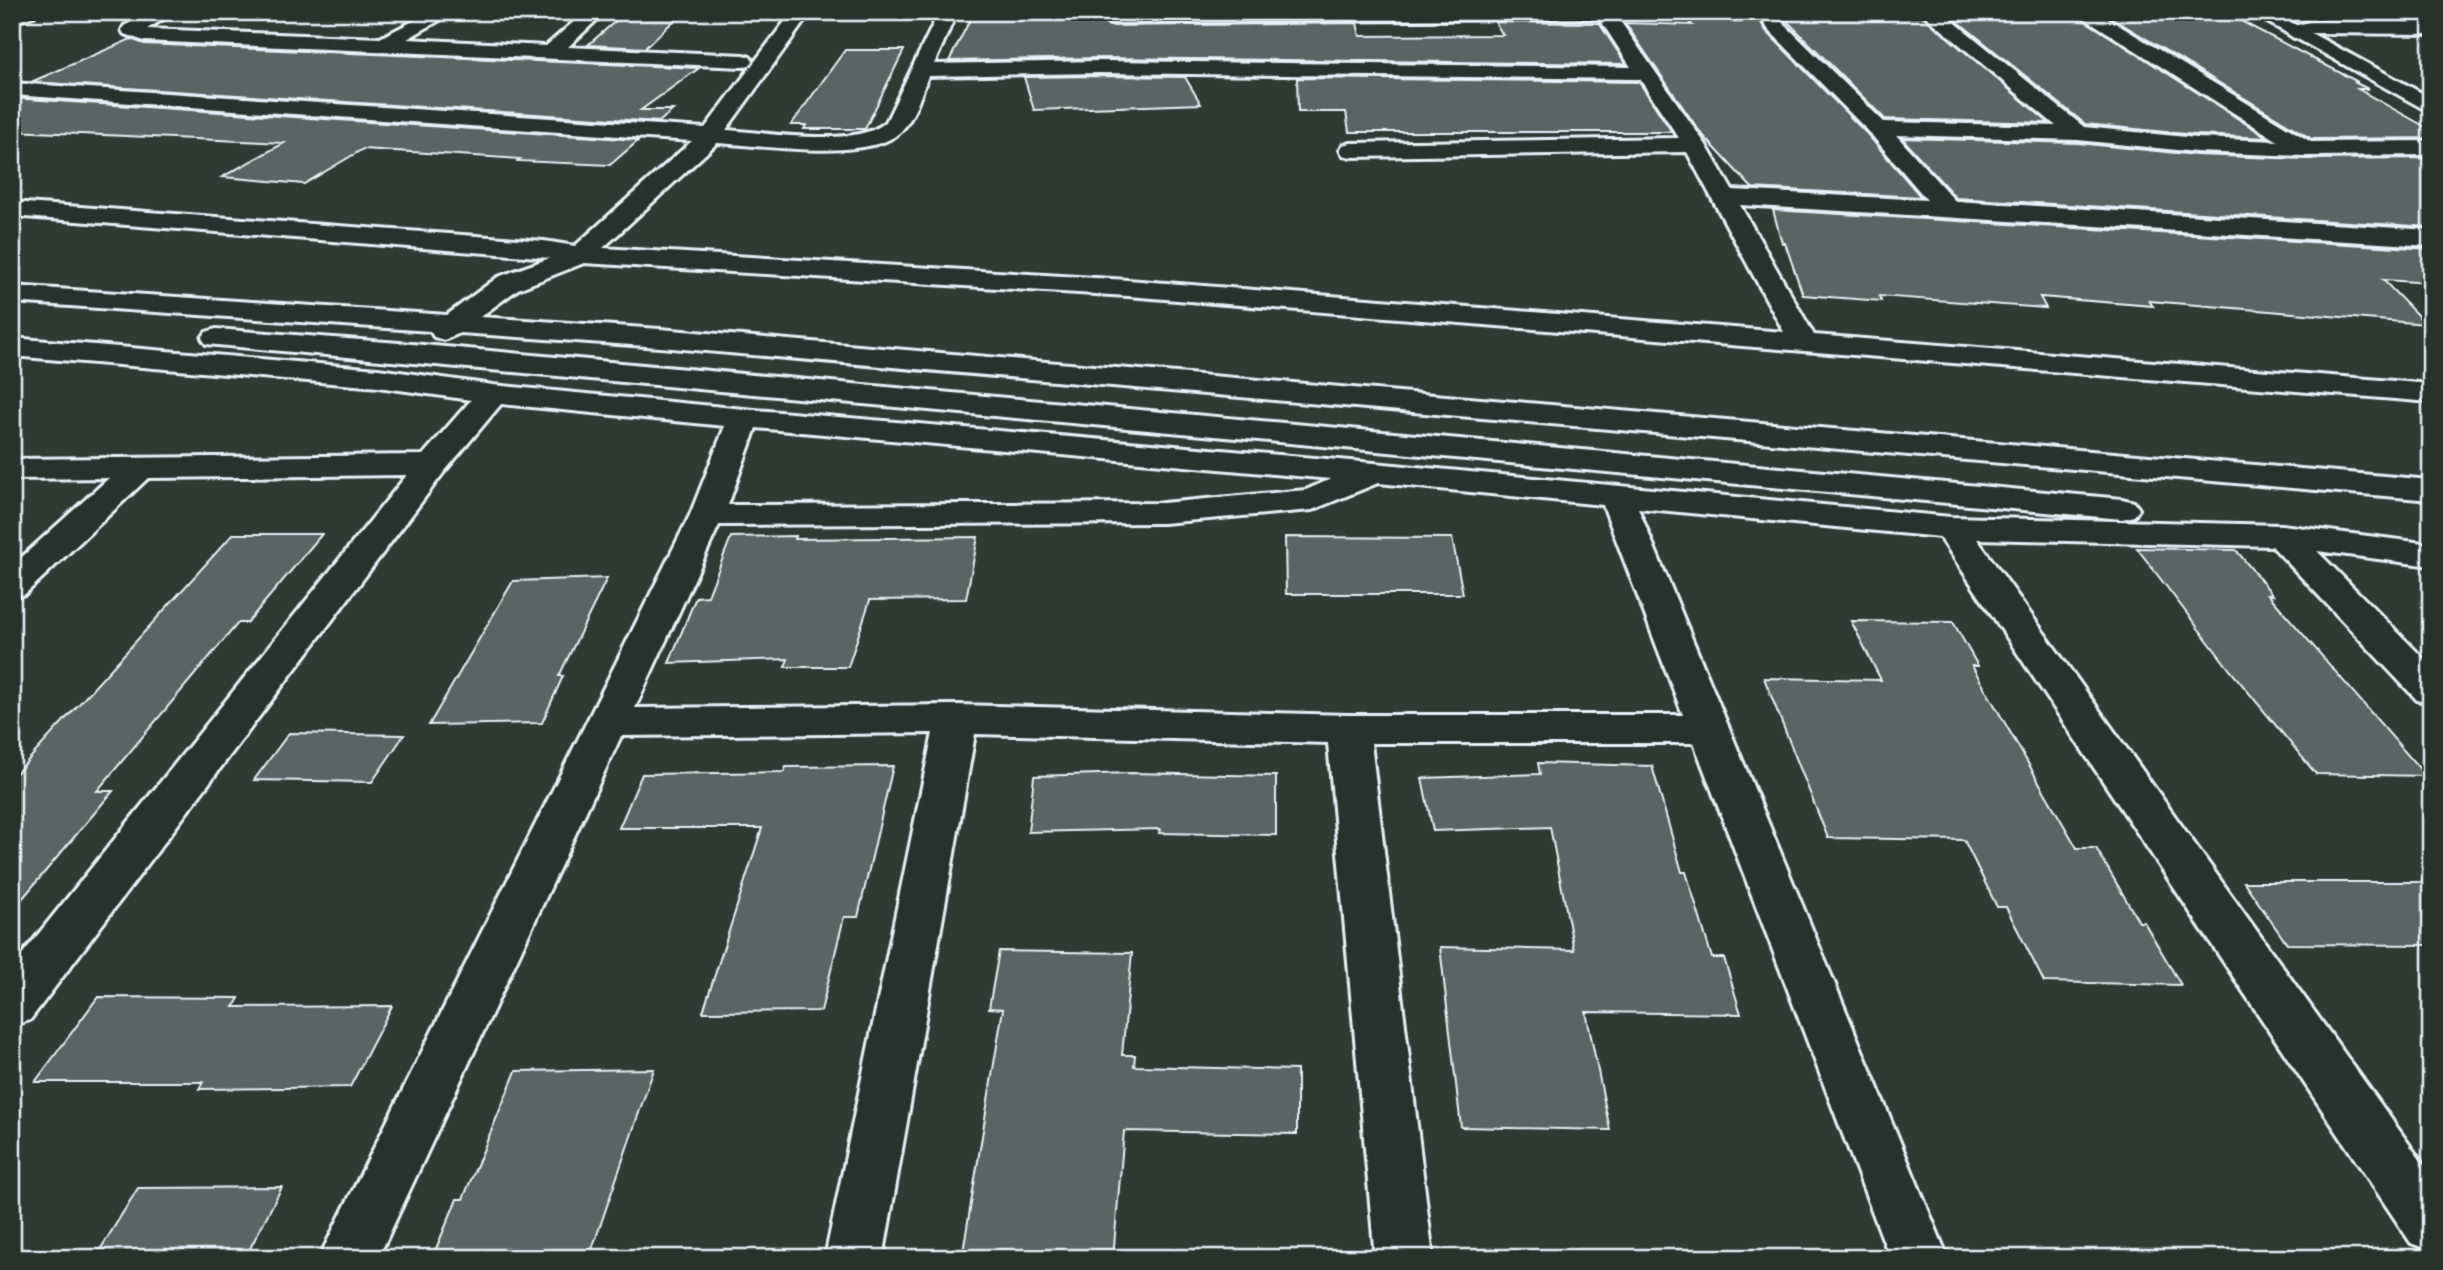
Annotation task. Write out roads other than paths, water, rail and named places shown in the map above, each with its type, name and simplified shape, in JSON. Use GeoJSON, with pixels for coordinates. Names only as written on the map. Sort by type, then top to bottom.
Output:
{"type":"FeatureCollection","features":[{"type":"Feature","properties":{"kind":"street"},"geometry":{"type":"LineString","coordinates":[[12,18],[28,12]]}},
{"type":"Feature","properties":{"kind":"street"},"geometry":{"type":"LineString","coordinates":[[166,12],[131,30],[144,35],[743,61]]}},
{"type":"Feature","properties":{"kind":"street"},"geometry":{"type":"LineString","coordinates":[[384,44],[445,12]]}},
{"type":"Feature","properties":{"kind":"street"},"geometry":{"type":"LineString","coordinates":[[550,52],[596,12]]}},
{"type":"Feature","properties":{"kind":"street"},"geometry":{"type":"LineString","coordinates":[[626,184],[698,136],[743,61],[781,12]]}},
{"type":"Feature","properties":{"kind":"street"},"geometry":{"type":"LineString","coordinates":[[377,378],[563,246],[698,136],[802,12]]}},
{"type":"Feature","properties":{"kind":"street"},"geometry":{"type":"LineString","coordinates":[[12,89],[839,144],[884,135],[895,125],[948,12]]}},
{"type":"Feature","properties":{"kind":"street"},"geometry":{"type":"LineString","coordinates":[[1930,12],[2078,133]]}},
{"type":"Feature","properties":{"kind":"street"},"geometry":{"type":"LineString","coordinates":[[2084,12],[2306,149]]}},
{"type":"Feature","properties":{"kind":"street"},"geometry":{"type":"LineString","coordinates":[[2258,12],[2303,30],[2431,94]]}},
{"type":"Feature","properties":{"kind":"street"},"geometry":{"type":"LineString","coordinates":[[2284,12],[2303,30],[2431,107]]}},
{"type":"Feature","properties":{"kind":"street"},"geometry":{"type":"LineString","coordinates":[[1100,68],[1107,25],[1274,13],[1767,13],[1775,25],[1878,128],[1948,210]]}},
{"type":"Feature","properties":{"kind":"street"},"geometry":{"type":"LineString","coordinates":[[1605,13],[1695,145],[1804,343]]}},
{"type":"Feature","properties":{"kind":"street"},"geometry":{"type":"LineString","coordinates":[[252,38],[285,22]]}},
{"type":"Feature","properties":{"kind":"street"},"geometry":{"type":"LineString","coordinates":[[2303,30],[2431,28]]}},
{"type":"Feature","properties":{"kind":"street"},"geometry":{"type":"LineString","coordinates":[[922,70],[1100,68],[1646,73]]}},
{"type":"Feature","properties":{"kind":"street"},"geometry":{"type":"LineString","coordinates":[[2406,94],[2431,94]]}},
{"type":"Feature","properties":{"kind":"street"},"geometry":{"type":"LineString","coordinates":[[1878,128],[2078,133],[2196,145],[2306,149],[2431,148]]}},
{"type":"Feature","properties":{"kind":"street"},"geometry":{"type":"LineString","coordinates":[[1351,150],[1695,145]]}},
{"type":"Feature","properties":{"kind":"street"},"geometry":{"type":"LineString","coordinates":[[1723,197],[1830,201],[2431,238]]}},
{"type":"Feature","properties":{"kind":"street"},"geometry":{"type":"LineString","coordinates":[[12,209],[1128,288],[2431,393]]}},
{"type":"Feature","properties":{"kind":"street"},"geometry":{"type":"LineString","coordinates":[[508,283],[513,270],[563,246]]}},
{"type":"Feature","properties":{"kind":"street"},"geometry":{"type":"LineString","coordinates":[[12,294],[702,342],[2431,490]]}},
{"type":"Feature","properties":{"kind":"street"},"geometry":{"type":"LineString","coordinates":[[12,322],[412,353],[2431,537]]}},
{"type":"Feature","properties":{"kind":"street"},"geometry":{"type":"LineString","coordinates":[[12,347],[377,378],[493,394],[744,418],[1374,473],[1951,528],[2282,536],[2431,555]]}},
{"type":"Feature","properties":{"kind":"street"},"geometry":{"type":"LineString","coordinates":[[12,1005],[432,465],[493,394]]}},
{"type":"Feature","properties":{"kind":"street"},"geometry":{"type":"LineString","coordinates":[[348,1258],[708,516],[744,418]]}},
{"type":"Feature","properties":{"kind":"street"},"geometry":{"type":"LineString","coordinates":[[12,469],[432,465]]}},
{"type":"Feature","properties":{"kind":"street"},"geometry":{"type":"LineString","coordinates":[[12,586],[140,467]]}},
{"type":"Feature","properties":{"kind":"street"},"geometry":{"type":"LineString","coordinates":[[708,516],[1163,513],[1312,500],[1374,473]]}},
{"type":"Feature","properties":{"kind":"street"},"geometry":{"type":"LineString","coordinates":[[1617,498],[1919,1258]]}},
{"type":"Feature","properties":{"kind":"street"},"geometry":{"type":"LineString","coordinates":[[1951,528],[2431,1223]]}},
{"type":"Feature","properties":{"kind":"street"},"geometry":{"type":"LineString","coordinates":[[2282,536],[2431,690]]}},
{"type":"Feature","properties":{"kind":"street"},"geometry":{"type":"LineString","coordinates":[[608,722],[957,719],[1348,729],[1710,729]]}},
{"type":"Feature","properties":{"kind":"street"},"geometry":{"type":"LineString","coordinates":[[854,1258],[957,719]]}},
{"type":"Feature","properties":{"kind":"street"},"geometry":{"type":"LineString","coordinates":[[1348,729],[1404,1258]]}}]}
